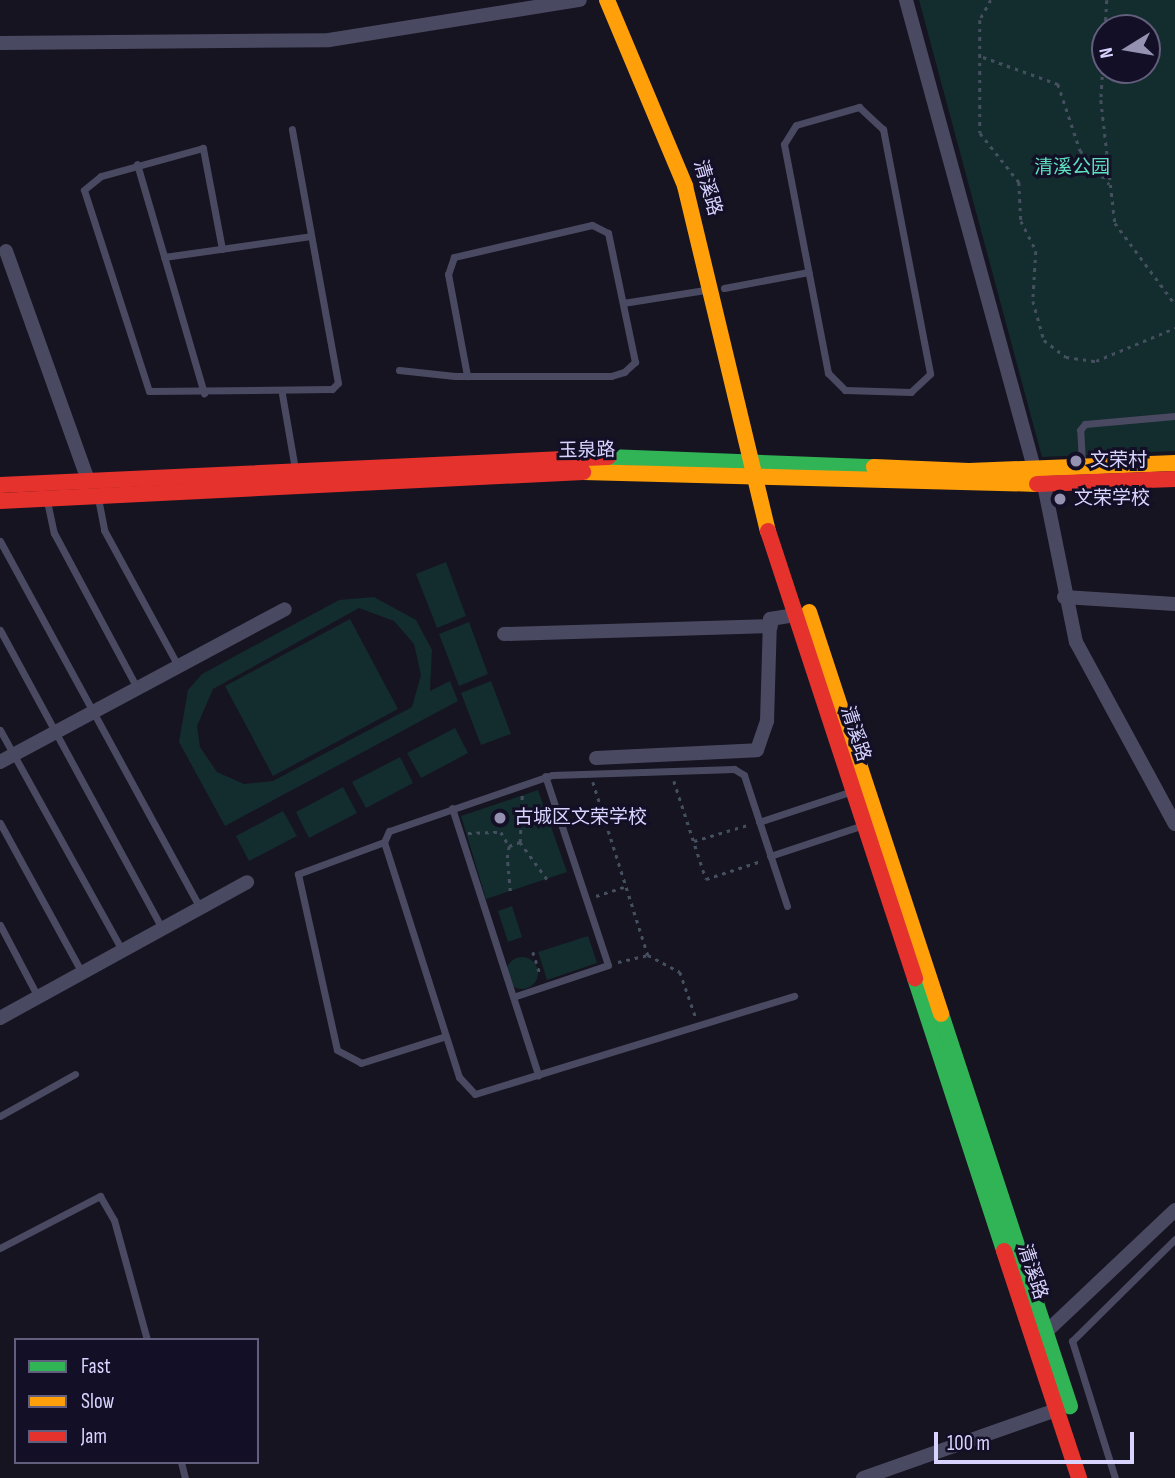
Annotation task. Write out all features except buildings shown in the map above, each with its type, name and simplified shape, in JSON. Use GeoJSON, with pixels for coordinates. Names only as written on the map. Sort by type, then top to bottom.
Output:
{"type":"FeatureCollection","features":[{"type":"Feature","properties":{"kind":"street"},"geometry":{"type":"LineString","coordinates":[[0,43],[329,40],[580,0]]}},
{"type":"Feature","properties":{"kind":"street","name":"清溪路"},"geometry":{"type":"LineString","coordinates":[[607,0],[666,130],[717,289]]}},
{"type":"Feature","properties":{"kind":"street","name":"清溪路"},"geometry":{"type":"LineString","coordinates":[[622,0],[686,144],[759,476],[1094,1478]]}},
{"type":"Feature","properties":{"kind":"street"},"geometry":{"type":"LineString","coordinates":[[906,0],[1035,470]]}},
{"type":"Feature","properties":{"kind":"street"},"geometry":{"type":"LineString","coordinates":[[6,251],[88,480]]}},
{"type":"Feature","properties":{"kind":"street","name":"玉泉路"},"geometry":{"type":"LineString","coordinates":[[0,485],[575,456],[754,459],[1035,470],[1175,463]]}},
{"type":"Feature","properties":{"kind":"street","name":"玉泉路"},"geometry":{"type":"LineString","coordinates":[[0,501],[575,472],[759,476],[914,486],[1044,485],[1175,479]]}},
{"type":"Feature","properties":{"kind":"street","name":"清溪路"},"geometry":{"type":"LineString","coordinates":[[759,476],[794,615],[1079,1478]]}},
{"type":"Feature","properties":{"kind":"street"},"geometry":{"type":"LineString","coordinates":[[1044,485],[1064,597],[1076,642],[1175,824]]}},
{"type":"Feature","properties":{"kind":"street"},"geometry":{"type":"LineString","coordinates":[[1064,597],[1175,604]]}},
{"type":"Feature","properties":{"kind":"street"},"geometry":{"type":"LineString","coordinates":[[0,762],[285,609]]}},
{"type":"Feature","properties":{"kind":"street"},"geometry":{"type":"LineString","coordinates":[[596,758],[757,750],[766,721],[770,620],[794,615]]}},
{"type":"Feature","properties":{"kind":"street"},"geometry":{"type":"LineString","coordinates":[[504,634],[771,626]]}},
{"type":"Feature","properties":{"kind":"street"},"geometry":{"type":"LineString","coordinates":[[0,1018],[247,882]]}},
{"type":"Feature","properties":{"kind":"street"},"geometry":{"type":"LineString","coordinates":[[1045,1333],[1175,1210]]}},
{"type":"Feature","properties":{"kind":"street"},"geometry":{"type":"LineString","coordinates":[[863,1478],[1056,1410]]}},
{"type":"Feature","properties":{"kind":"lane"},"geometry":{"type":"LineString","coordinates":[[859,107],[883,129],[930,373],[926,384],[911,392],[845,390],[835,381],[809,272],[786,135],[796,125],[859,107]]}},
{"type":"Feature","properties":{"kind":"lane"},"geometry":{"type":"LineString","coordinates":[[222,249],[203,148],[137,164],[95,178],[84,191],[149,391],[282,394],[332,389],[338,383],[292,129]]}},
{"type":"Feature","properties":{"kind":"lane"},"geometry":{"type":"LineString","coordinates":[[137,164],[204,393]]}},
{"type":"Feature","properties":{"kind":"lane"},"geometry":{"type":"LineString","coordinates":[[399,370],[467,376],[624,372],[635,362],[608,233],[597,226],[459,253],[448,274],[467,376]]}},
{"type":"Feature","properties":{"kind":"lane"},"geometry":{"type":"LineString","coordinates":[[164,257],[311,236]]}},
{"type":"Feature","properties":{"kind":"lane"},"geometry":{"type":"LineString","coordinates":[[623,303],[809,272]]}},
{"type":"Feature","properties":{"kind":"lane"},"geometry":{"type":"LineString","coordinates":[[282,394],[295,470]]}},
{"type":"Feature","properties":{"kind":"lane"},"geometry":{"type":"LineString","coordinates":[[1083,468],[1080,430],[1085,424],[1175,416]]}},
{"type":"Feature","properties":{"kind":"lane"},"geometry":{"type":"LineString","coordinates":[[97,496],[104,530],[178,666]]}},
{"type":"Feature","properties":{"kind":"lane"},"geometry":{"type":"LineString","coordinates":[[46,498],[54,533],[137,689]]}},
{"type":"Feature","properties":{"kind":"lane"},"geometry":{"type":"LineString","coordinates":[[0,541],[200,908]]}},
{"type":"Feature","properties":{"kind":"lane"},"geometry":{"type":"LineString","coordinates":[[0,630],[162,929]]}},
{"type":"Feature","properties":{"kind":"lane"},"geometry":{"type":"LineString","coordinates":[[0,730],[123,950]]}},
{"type":"Feature","properties":{"kind":"lane"},"geometry":{"type":"LineString","coordinates":[[787,906],[744,775],[734,769],[545,776],[389,831],[384,842],[462,1083],[475,1094],[793,996]]}},
{"type":"Feature","properties":{"kind":"lane"},"geometry":{"type":"LineString","coordinates":[[513,997],[608,965],[545,776]]}},
{"type":"Feature","properties":{"kind":"lane"},"geometry":{"type":"LineString","coordinates":[[759,822],[852,791]]}},
{"type":"Feature","properties":{"kind":"lane"},"geometry":{"type":"LineString","coordinates":[[452,808],[538,1075]]}},
{"type":"Feature","properties":{"kind":"lane"},"geometry":{"type":"LineString","coordinates":[[0,823],[82,973]]}},
{"type":"Feature","properties":{"kind":"lane"},"geometry":{"type":"LineString","coordinates":[[771,857],[863,825]]}},
{"type":"Feature","properties":{"kind":"lane"},"geometry":{"type":"LineString","coordinates":[[384,842],[298,874],[337,1050],[361,1063],[446,1036]]}},
{"type":"Feature","properties":{"kind":"lane"},"geometry":{"type":"LineString","coordinates":[[0,925],[38,997]]}},
{"type":"Feature","properties":{"kind":"lane"},"geometry":{"type":"LineString","coordinates":[[0,1116],[75,1074]]}},
{"type":"Feature","properties":{"kind":"lane"},"geometry":{"type":"LineString","coordinates":[[0,1248],[100,1196],[114,1220],[146,1338]]}},
{"type":"Feature","properties":{"kind":"lane"},"geometry":{"type":"LineString","coordinates":[[1115,1478],[1072,1341],[1175,1239]]}},
{"type":"Feature","properties":{"kind":"path"},"geometry":{"type":"LineString","coordinates":[[991,0],[981,16],[980,133],[1019,182],[1021,221],[1036,251],[1032,301],[1044,340],[1066,357],[1096,361],[1175,328]]}},
{"type":"Feature","properties":{"kind":"path"},"geometry":{"type":"LineString","coordinates":[[1107,0],[1101,100],[1115,223],[1175,304]]}},
{"type":"Feature","properties":{"kind":"path"},"geometry":{"type":"LineString","coordinates":[[982,57],[1058,84],[1080,150],[1109,184]]}},
{"type":"Feature","properties":{"kind":"path"},"geometry":{"type":"LineString","coordinates":[[671,771],[706,879],[771,857]]}},
{"type":"Feature","properties":{"kind":"path"},"geometry":{"type":"LineString","coordinates":[[590,774],[648,956]]}},
{"type":"Feature","properties":{"kind":"path"},"geometry":{"type":"LineString","coordinates":[[519,784],[520,842],[547,879]]}},
{"type":"Feature","properties":{"kind":"path"},"geometry":{"type":"LineString","coordinates":[[694,841],[759,822]]}},
{"type":"Feature","properties":{"kind":"path"},"geometry":{"type":"LineString","coordinates":[[461,835],[501,832],[509,846],[510,891]]}},
{"type":"Feature","properties":{"kind":"path"},"geometry":{"type":"LineString","coordinates":[[509,846],[520,842]]}},
{"type":"Feature","properties":{"kind":"path"},"geometry":{"type":"LineString","coordinates":[[586,899],[626,886]]}},
{"type":"Feature","properties":{"kind":"path"},"geometry":{"type":"LineString","coordinates":[[533,952],[544,986]]}},
{"type":"Feature","properties":{"kind":"path"},"geometry":{"type":"LineString","coordinates":[[608,965],[648,956],[680,972],[698,1026]]}},
{"type":"Feature","properties":{"kind":"green space","name":"清溪公园"},"geometry":{"type":"Polygon","coordinates":[[[919,0],[1175,0],[1175,451],[1042,457],[919,0]]]}},
{"type":"Feature","properties":{"kind":"green space"},"geometry":{"type":"Polygon","coordinates":[[[446,562],[466,616],[437,628],[416,574],[446,562]]]}},
{"type":"Feature","properties":{"kind":"green space"},"geometry":{"type":"Polygon","coordinates":[[[374,597],[416,620],[432,650],[430,691],[450,681],[458,701],[225,826],[179,742],[188,690],[202,674],[339,600],[374,597]],[[359,608],[213,689],[197,726],[200,747],[217,772],[244,784],[273,781],[412,707],[421,675],[414,644],[394,621],[359,608]]]}},
{"type":"Feature","properties":{"kind":"green space"},"geometry":{"type":"Polygon","coordinates":[[[350,619],[398,709],[273,776],[225,686],[350,619]]]}},
{"type":"Feature","properties":{"kind":"green space"},"geometry":{"type":"Polygon","coordinates":[[[469,622],[488,674],[459,686],[439,634],[469,622]]]}},
{"type":"Feature","properties":{"kind":"green space"},"geometry":{"type":"Polygon","coordinates":[[[491,681],[511,734],[481,745],[461,693],[491,681]]]}},
{"type":"Feature","properties":{"kind":"green space"},"geometry":{"type":"Polygon","coordinates":[[[455,728],[468,753],[421,778],[407,753],[455,728]]]}},
{"type":"Feature","properties":{"kind":"green space"},"geometry":{"type":"Polygon","coordinates":[[[400,757],[413,783],[366,808],[352,782],[400,757]]]}},
{"type":"Feature","properties":{"kind":"green space"},"geometry":{"type":"Polygon","coordinates":[[[343,787],[357,813],[309,838],[296,812],[343,787]]]}},
{"type":"Feature","properties":{"kind":"green space"},"geometry":{"type":"Polygon","coordinates":[[[538,790],[567,872],[486,899],[461,816],[538,790]]]}},
{"type":"Feature","properties":{"kind":"green space"},"geometry":{"type":"Polygon","coordinates":[[[283,811],[297,836],[249,861],[236,836],[283,811]]]}},
{"type":"Feature","properties":{"kind":"green space"},"geometry":{"type":"Polygon","coordinates":[[[512,906],[522,937],[508,942],[498,911],[512,906]]]}},
{"type":"Feature","properties":{"kind":"green space"},"geometry":{"type":"Polygon","coordinates":[[[588,936],[597,963],[547,980],[538,952],[588,936]]]}},
{"type":"Feature","properties":{"kind":"green space"},"geometry":{"type":"Polygon","coordinates":[[[522,957],[533,962],[538,973],[533,984],[522,989],[511,984],[506,973],[511,962],[522,957]]]}},
{"type":"Feature","properties":{"kind":"traffic: fast"},"geometry":{"type":"LineString","coordinates":[[608,457],[874,467]]}},
{"type":"Feature","properties":{"kind":"traffic: fast"},"geometry":{"type":"LineString","coordinates":[[915,978],[1004,1251]]}},
{"type":"Feature","properties":{"kind":"traffic: fast"},"geometry":{"type":"LineString","coordinates":[[941,1014],[1070,1406]]}},
{"type":"Feature","properties":{"kind":"traffic: slow"},"geometry":{"type":"LineString","coordinates":[[607,0],[685,186],[768,531]]}},
{"type":"Feature","properties":{"kind":"traffic: slow"},"geometry":{"type":"LineString","coordinates":[[874,467],[969,471],[1175,463]]}},
{"type":"Feature","properties":{"kind":"traffic: slow"},"geometry":{"type":"LineString","coordinates":[[583,472],[1037,484]]}},
{"type":"Feature","properties":{"kind":"traffic: slow"},"geometry":{"type":"LineString","coordinates":[[809,612],[941,1014]]}},
{"type":"Feature","properties":{"kind":"traffic: jam"},"geometry":{"type":"LineString","coordinates":[[0,485],[608,457]]}},
{"type":"Feature","properties":{"kind":"traffic: jam"},"geometry":{"type":"LineString","coordinates":[[0,501],[583,472]]}},
{"type":"Feature","properties":{"kind":"traffic: jam"},"geometry":{"type":"LineString","coordinates":[[1037,484],[1175,479]]}},
{"type":"Feature","properties":{"kind":"traffic: jam"},"geometry":{"type":"LineString","coordinates":[[768,531],[915,978]]}},
{"type":"Feature","properties":{"kind":"traffic: jam"},"geometry":{"type":"LineString","coordinates":[[1004,1251],[1079,1478]]}},
{"type":"Feature","properties":{"kind":"place","name":"文荣村"},"geometry":{"type":"Point","coordinates":[1076,461]}},
{"type":"Feature","properties":{"kind":"place","name":"文荣学校"},"geometry":{"type":"Point","coordinates":[1060,499]}},
{"type":"Feature","properties":{"kind":"place","name":"古城区文荣学校"},"geometry":{"type":"Point","coordinates":[500,818]}}]}
